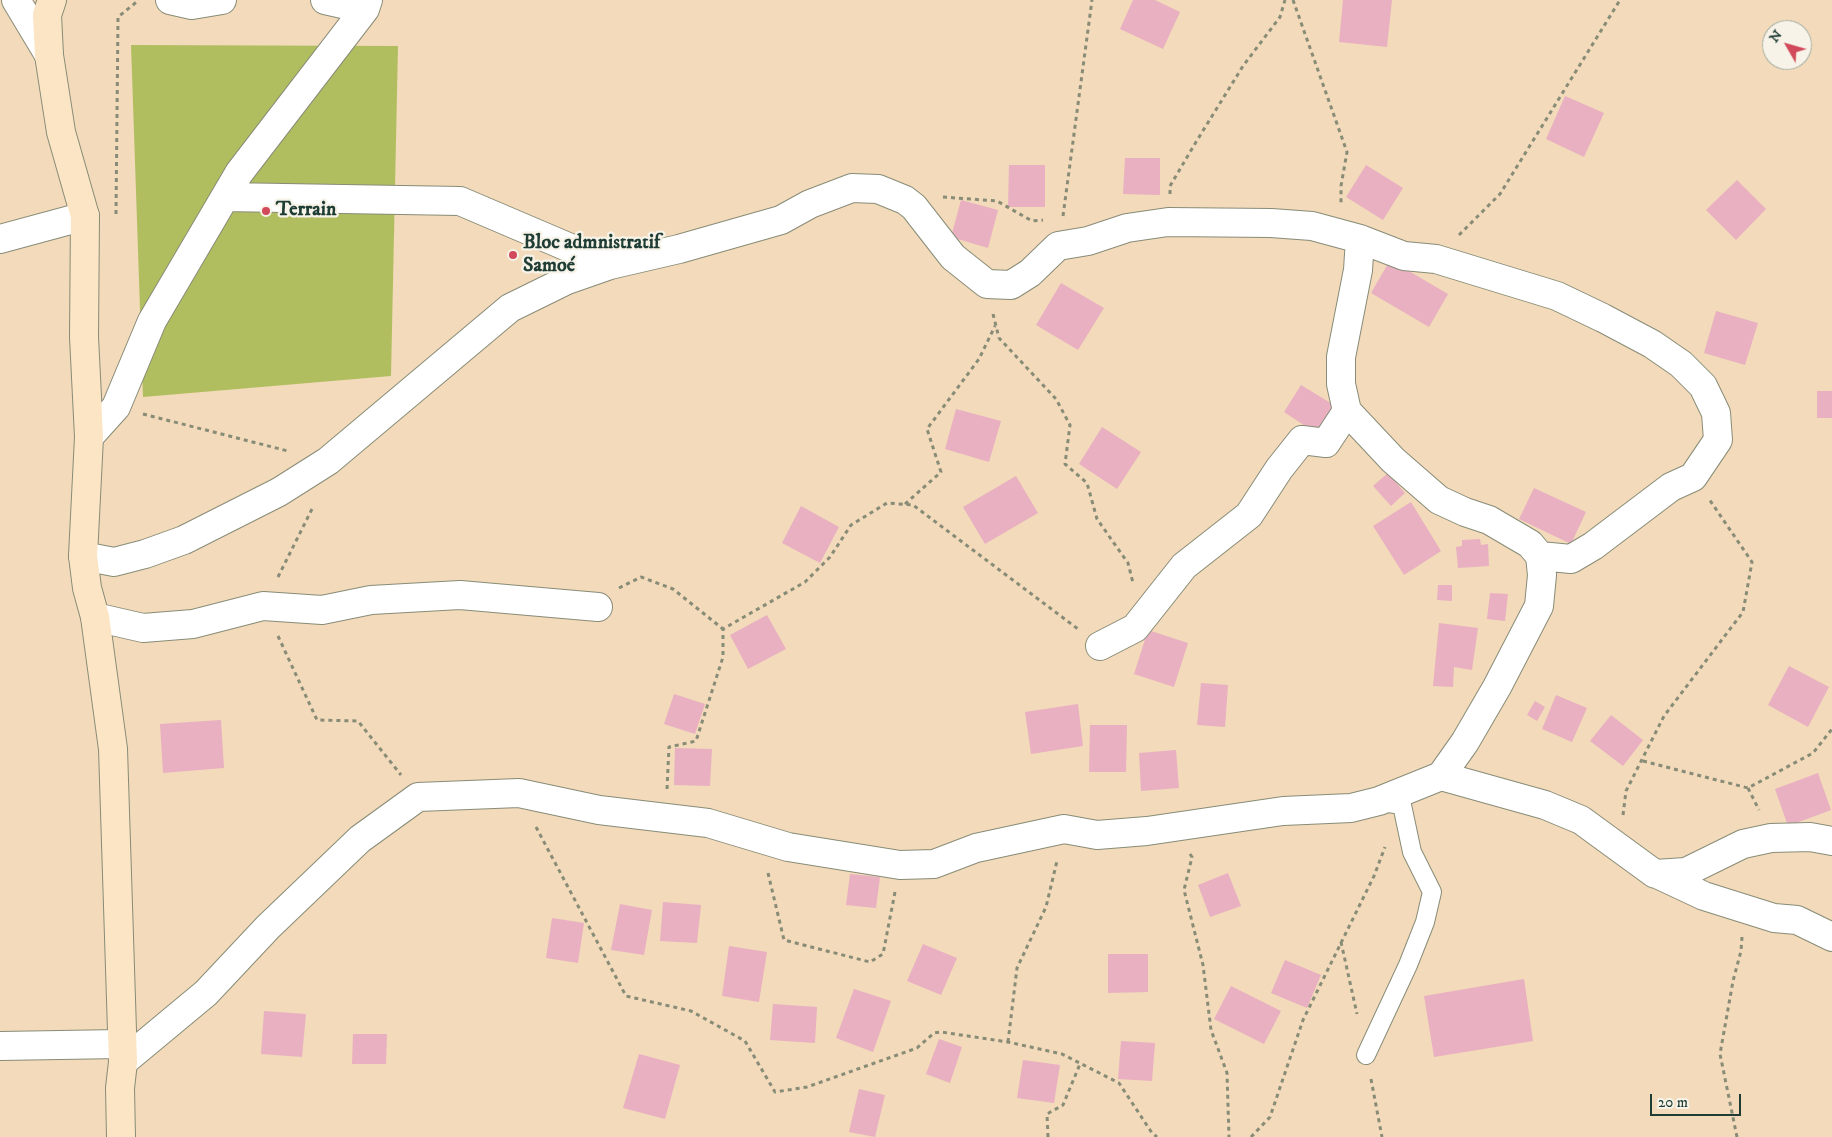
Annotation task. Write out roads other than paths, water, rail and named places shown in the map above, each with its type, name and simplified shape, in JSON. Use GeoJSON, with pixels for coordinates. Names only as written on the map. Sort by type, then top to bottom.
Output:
{"type":"FeatureCollection","features":[{"type":"Feature","properties":{"kind":"main road"},"geometry":{"type":"LineString","coordinates":[[52,0],[47,15],[50,54],[61,132],[84,216],[84,337],[90,437],[84,556],[87,588],[95,617],[113,758],[122,1053],[120,1088],[122,1137]]}},
{"type":"Feature","properties":{"kind":"street"},"geometry":{"type":"LineString","coordinates":[[16,0],[50,54]]}},
{"type":"Feature","properties":{"kind":"street"},"geometry":{"type":"LineString","coordinates":[[170,0],[192,6],[222,0]]}},
{"type":"Feature","properties":{"kind":"street"},"geometry":{"type":"LineString","coordinates":[[325,0],[367,5]]}},
{"type":"Feature","properties":{"kind":"street"},"geometry":{"type":"LineString","coordinates":[[90,437],[116,407],[152,321],[239,173],[367,5]]}},
{"type":"Feature","properties":{"kind":"street"},"geometry":{"type":"LineString","coordinates":[[84,556],[114,562],[146,554],[184,540],[279,492],[328,461],[510,308],[567,280],[610,265],[679,249],[781,220],[810,204],[852,188],[878,189],[905,200],[914,207],[953,257],[986,284],[1011,285],[1030,273],[1058,246],[1088,241],[1127,228],[1168,222],[1224,222],[1312,226],[1351,237],[1404,256],[1436,259],[1557,296],[1628,331],[1681,364],[1703,386],[1716,413],[1718,440],[1693,477],[1671,487],[1593,546],[1571,559],[1540,556]]}},
{"type":"Feature","properties":{"kind":"street"},"geometry":{"type":"LineString","coordinates":[[225,197],[460,201],[610,265]]}},
{"type":"Feature","properties":{"kind":"street"},"geometry":{"type":"LineString","coordinates":[[0,239],[84,216]]}},
{"type":"Feature","properties":{"kind":"street"},"geometry":{"type":"LineString","coordinates":[[0,1046],[122,1053],[206,994],[268,927],[360,839],[418,797],[519,793],[599,810],[708,823],[788,847],[900,865],[934,864],[976,848],[1064,829],[1097,835],[1175,828],[1282,811],[1351,808],[1390,803],[1441,776],[1497,688],[1539,606],[1542,575],[1540,556],[1530,544],[1489,520],[1439,500],[1393,460],[1347,411],[1341,384],[1341,357],[1358,270],[1351,237]]}},
{"type":"Feature","properties":{"kind":"street"},"geometry":{"type":"LineString","coordinates":[[1100,646],[1135,628],[1184,566],[1249,514],[1279,469],[1302,440],[1326,443],[1347,411]]}},
{"type":"Feature","properties":{"kind":"street"},"geometry":{"type":"LineString","coordinates":[[95,617],[143,628],[193,624],[264,606],[322,610],[371,600],[460,595],[598,607]]}},
{"type":"Feature","properties":{"kind":"street"},"geometry":{"type":"LineString","coordinates":[[1441,776],[1545,805],[1581,820],[1655,874],[1704,896],[1774,918],[1797,920],[1832,937]]}},
{"type":"Feature","properties":{"kind":"street"},"geometry":{"type":"LineString","coordinates":[[1655,874],[1686,872],[1743,844],[1771,838],[1810,837],[1832,841]]}},
{"type":"Feature","properties":{"kind":"lane"},"geometry":{"type":"LineString","coordinates":[[1366,1055],[1408,966],[1425,922],[1432,892],[1390,803]]}},
{"type":"Feature","properties":{"kind":"place","name":"Terrain"},"geometry":{"type":"Point","coordinates":[266,211]}},
{"type":"Feature","properties":{"kind":"place","name":"Bloc admnistratif Samoé"},"geometry":{"type":"Point","coordinates":[513,255]}}]}
